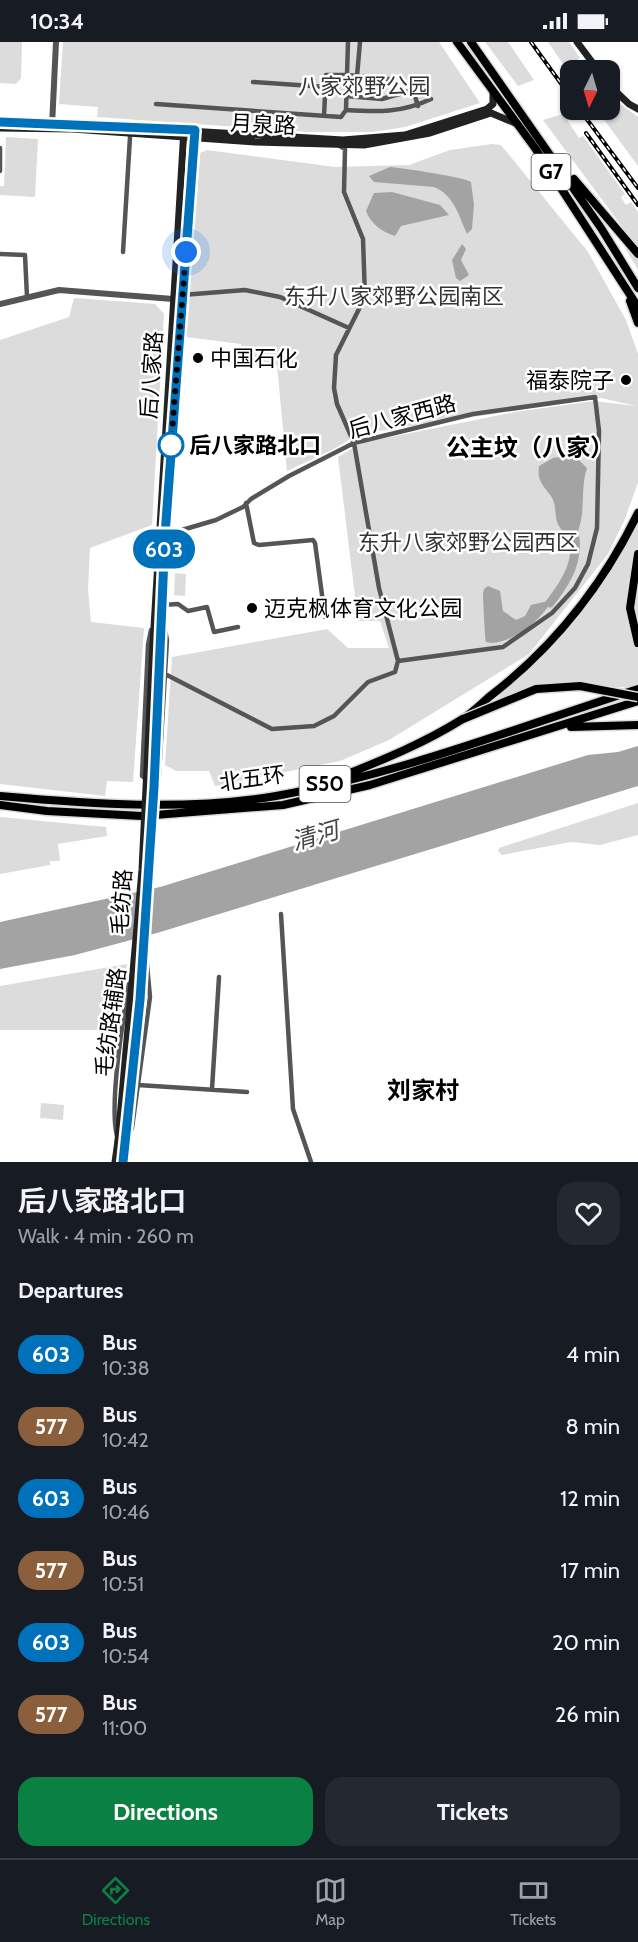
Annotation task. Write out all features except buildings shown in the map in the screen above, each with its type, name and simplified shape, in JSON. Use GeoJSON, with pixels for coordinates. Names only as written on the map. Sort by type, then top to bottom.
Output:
{"type":"FeatureCollection","features":[{"type":"Feature","properties":{"kind":"highway","name":"G7"},"geometry":{"type":"LineString","coordinates":[[457,42],[517,124],[638,307]]}},
{"type":"Feature","properties":{"kind":"highway","name":"G7"},"geometry":{"type":"LineString","coordinates":[[471,42],[601,228],[638,288]]}},
{"type":"Feature","properties":{"kind":"highway"},"geometry":{"type":"LineString","coordinates":[[547,149],[638,254]]}},
{"type":"Feature","properties":{"kind":"highway"},"geometry":{"type":"LineString","coordinates":[[624,284],[638,323]]}},
{"type":"Feature","properties":{"kind":"highway"},"geometry":{"type":"LineString","coordinates":[[463,719],[519,674],[560,632],[609,567],[636,517]]}},
{"type":"Feature","properties":{"kind":"highway"},"geometry":{"type":"LineString","coordinates":[[638,554],[630,608],[638,644]]}},
{"type":"Feature","properties":{"kind":"highway"},"geometry":{"type":"LineString","coordinates":[[319,785],[401,753],[463,719],[536,689],[580,686],[638,699]]}},
{"type":"Feature","properties":{"kind":"highway","name":"北五环"},"geometry":{"type":"LineString","coordinates":[[0,795],[94,804],[169,804],[233,801],[278,795],[426,757],[638,689]]}},
{"type":"Feature","properties":{"kind":"highway","name":"北五环"},"geometry":{"type":"LineString","coordinates":[[0,805],[47,811],[142,816],[248,810],[283,805],[370,785],[555,728],[638,699]]}},
{"type":"Feature","properties":{"kind":"highway"},"geometry":{"type":"LineString","coordinates":[[555,728],[638,725]]}},
{"type":"Feature","properties":{"kind":"main road"},"geometry":{"type":"LineString","coordinates":[[577,42],[590,60]]}},
{"type":"Feature","properties":{"kind":"main road","name":"月泉路"},"geometry":{"type":"LineString","coordinates":[[195,134],[343,140],[405,135],[487,109],[493,104],[494,93]]}},
{"type":"Feature","properties":{"kind":"main road"},"geometry":{"type":"LineString","coordinates":[[620,94],[638,109]]}},
{"type":"Feature","properties":{"kind":"main road","name":"月泉路"},"geometry":{"type":"LineString","coordinates":[[0,122],[337,145],[364,145],[402,140],[491,113],[504,116],[517,124]]}},
{"type":"Feature","properties":{"kind":"main road","name":"月泉路"},"geometry":{"type":"LineString","coordinates":[[0,128],[184,133]]}},
{"type":"Feature","properties":{"kind":"main road","name":"后八家路"},"geometry":{"type":"LineString","coordinates":[[157,645],[173,299],[184,133]]}},
{"type":"Feature","properties":{"kind":"main road","name":"后八家路"},"geometry":{"type":"LineString","coordinates":[[158,616],[162,604],[165,535],[195,134]]}},
{"type":"Feature","properties":{"kind":"main road","name":"毛纺路"},"geometry":{"type":"LineString","coordinates":[[115,1162],[122,1141],[140,1000],[157,645]]}},
{"type":"Feature","properties":{"kind":"main road"},"geometry":{"type":"LineString","coordinates":[[122,1141],[123,1162]]}},
{"type":"Feature","properties":{"kind":"street"},"geometry":{"type":"LineString","coordinates":[[52,126],[56,42]]}},
{"type":"Feature","properties":{"kind":"street"},"geometry":{"type":"LineString","coordinates":[[156,104],[341,117],[345,110],[348,42]]}},
{"type":"Feature","properties":{"kind":"street"},"geometry":{"type":"LineString","coordinates":[[357,76],[360,42]]}},
{"type":"Feature","properties":{"kind":"street"},"geometry":{"type":"LineString","coordinates":[[324,116],[326,75],[389,79]]}},
{"type":"Feature","properties":{"kind":"street"},"geometry":{"type":"LineString","coordinates":[[253,82],[326,87]]}},
{"type":"Feature","properties":{"kind":"street"},"geometry":{"type":"LineString","coordinates":[[346,96],[382,99],[413,90],[418,106]]}},
{"type":"Feature","properties":{"kind":"street"},"geometry":{"type":"LineString","coordinates":[[382,99],[384,113]]}},
{"type":"Feature","properties":{"kind":"street"},"geometry":{"type":"LineString","coordinates":[[345,110],[384,113],[418,106],[431,99]]}},
{"type":"Feature","properties":{"kind":"street"},"geometry":{"type":"LineString","coordinates":[[123,252],[130,137]]}},
{"type":"Feature","properties":{"kind":"street"},"geometry":{"type":"LineString","coordinates":[[165,674],[272,729],[314,726],[334,716],[368,682],[394,672],[398,661],[393,631],[384,615],[354,443],[337,404],[334,388],[336,355],[364,297],[366,267],[363,239],[344,192],[345,149],[337,145]]}},
{"type":"Feature","properties":{"kind":"street"},"geometry":{"type":"LineString","coordinates":[[0,148],[0,171]]}},
{"type":"Feature","properties":{"kind":"street"},"geometry":{"type":"LineString","coordinates":[[0,254],[25,255],[27,297]]}},
{"type":"Feature","properties":{"kind":"street"},"geometry":{"type":"LineString","coordinates":[[0,304],[59,290],[173,299]]}},
{"type":"Feature","properties":{"kind":"street"},"geometry":{"type":"LineString","coordinates":[[182,295],[246,290],[280,297],[349,328]]}},
{"type":"Feature","properties":{"kind":"street","name":"后八家西路"},"geometry":{"type":"LineString","coordinates":[[165,535],[216,520],[289,476],[354,443],[473,414],[595,397],[599,431],[597,528],[588,564],[575,588],[552,613],[504,646],[398,661]]}},
{"type":"Feature","properties":{"kind":"street"},"geometry":{"type":"LineString","coordinates":[[246,504],[254,543],[259,545],[313,540],[325,616]]}},
{"type":"Feature","properties":{"kind":"street"},"geometry":{"type":"LineString","coordinates":[[162,604],[178,604],[188,611],[207,608],[214,632],[238,627]]}},
{"type":"Feature","properties":{"kind":"street","name":"后八家路"},"geometry":{"type":"LineString","coordinates":[[158,616],[167,640],[159,776],[150,782],[142,776],[147,645],[158,616]]}},
{"type":"Feature","properties":{"kind":"street","name":"毛纺路辅路"},"geometry":{"type":"LineString","coordinates":[[145,872],[138,952],[129,983],[119,1066],[114,1126],[122,1141],[132,1128],[150,997],[146,954]]}},
{"type":"Feature","properties":{"kind":"street"},"geometry":{"type":"LineString","coordinates":[[281,914],[293,1109],[311,1162]]}},
{"type":"Feature","properties":{"kind":"street"},"geometry":{"type":"LineString","coordinates":[[212,1089],[219,977]]}},
{"type":"Feature","properties":{"kind":"street"},"geometry":{"type":"LineString","coordinates":[[138,1085],[247,1092]]}},
{"type":"Feature","properties":{"kind":"green space"},"geometry":{"type":"Polygon","coordinates":[[[0,42],[22,42],[21,78],[16,84],[0,83],[0,42]]]}},
{"type":"Feature","properties":{"kind":"green space","name":"八家郊野公园"},"geometry":{"type":"Polygon","coordinates":[[[63,42],[439,42],[480,103],[405,127],[372,132],[308,132],[97,117],[98,107],[59,104],[63,42]]]}},
{"type":"Feature","properties":{"kind":"green space"},"geometry":{"type":"Polygon","coordinates":[[[485,42],[508,42],[534,80],[518,86],[485,42]]]}},
{"type":"Feature","properties":{"kind":"green space"},"geometry":{"type":"Polygon","coordinates":[[[548,42],[569,42],[580,58],[560,60],[548,42]]]}},
{"type":"Feature","properties":{"kind":"green space"},"geometry":{"type":"Polygon","coordinates":[[[620,104],[638,117],[638,166],[604,120],[620,120],[620,104]]]}},
{"type":"Feature","properties":{"kind":"green space"},"geometry":{"type":"Polygon","coordinates":[[[560,115],[560,120],[567,120],[579,138],[583,136],[625,194],[621,197],[626,205],[631,202],[638,212],[638,270],[621,241],[626,232],[543,120],[560,115]]]}},
{"type":"Feature","properties":{"kind":"green space"},"geometry":{"type":"Polygon","coordinates":[[[6,137],[38,139],[35,197],[0,195],[0,186],[4,186],[6,137]]]}},
{"type":"Feature","properties":{"kind":"green space"},"geometry":{"type":"Polygon","coordinates":[[[492,144],[501,145],[588,252],[626,320],[638,354],[638,483],[624,521],[608,554],[529,654],[389,740],[340,761],[215,786],[209,771],[176,771],[165,765],[172,657],[327,629],[348,648],[389,648],[380,621],[358,621],[338,457],[361,443],[515,412],[594,401],[636,406],[601,398],[358,434],[334,449],[287,471],[277,365],[241,365],[241,344],[186,337],[200,153],[207,150],[335,167],[409,165],[450,150],[492,144]]]}},
{"type":"Feature","properties":{"kind":"green space"},"geometry":{"type":"Polygon","coordinates":[[[74,298],[155,304],[164,314],[152,525],[90,548],[88,589],[91,622],[144,628],[133,782],[107,781],[105,796],[0,784],[0,340],[69,317],[74,298]]]}},
{"type":"Feature","properties":{"kind":"green space"},"geometry":{"type":"Polygon","coordinates":[[[638,524],[638,685],[612,687],[577,682],[549,684],[495,700],[554,645],[602,582],[638,524]]]}},
{"type":"Feature","properties":{"kind":"green space"},"geometry":{"type":"Polygon","coordinates":[[[175,573],[186,574],[185,596],[174,595],[175,573]]]}},
{"type":"Feature","properties":{"kind":"green space"},"geometry":{"type":"Polygon","coordinates":[[[638,803],[638,835],[600,845],[571,842],[502,855],[498,851],[499,848],[638,803]]]}},
{"type":"Feature","properties":{"kind":"green space"},"geometry":{"type":"Polygon","coordinates":[[[0,817],[106,827],[107,836],[58,844],[60,861],[50,861],[50,865],[0,874],[0,817]]]}},
{"type":"Feature","properties":{"kind":"green space"},"geometry":{"type":"Polygon","coordinates":[[[127,964],[116,1030],[0,1030],[0,986],[127,964]]]}},
{"type":"Feature","properties":{"kind":"green space"},"geometry":{"type":"Polygon","coordinates":[[[41,1103],[64,1105],[63,1120],[40,1118],[41,1103]]]}},
{"type":"Feature","properties":{"kind":"shaded area"},"geometry":{"type":"Polygon","coordinates":[[[390,167],[445,175],[471,182],[474,205],[472,229],[467,234],[451,201],[434,187],[374,182],[369,176],[390,167]]]}},
{"type":"Feature","properties":{"kind":"shaded area"},"geometry":{"type":"Polygon","coordinates":[[[392,192],[440,205],[449,215],[401,226],[395,236],[390,234],[374,224],[366,211],[374,193],[392,192]]]}},
{"type":"Feature","properties":{"kind":"shaded area"},"geometry":{"type":"Polygon","coordinates":[[[462,244],[466,249],[461,260],[469,275],[460,281],[456,278],[452,260],[462,244]]]}},
{"type":"Feature","properties":{"kind":"shaded area"},"geometry":{"type":"Polygon","coordinates":[[[575,456],[587,468],[582,516],[578,531],[564,532],[556,519],[555,505],[551,496],[541,482],[539,466],[553,458],[575,456]]]}},
{"type":"Feature","properties":{"kind":"shaded area"},"geometry":{"type":"Polygon","coordinates":[[[488,586],[500,591],[503,611],[516,620],[525,616],[531,605],[548,601],[550,603],[539,618],[522,632],[503,641],[486,642],[483,594],[484,589],[488,586]]]}},
{"type":"Feature","properties":{"kind":"shaded area"},"geometry":{"type":"Polygon","coordinates":[[[638,746],[638,786],[157,933],[75,955],[0,969],[0,922],[160,887],[588,755],[618,752],[638,746]]]}},
{"type":"Feature","properties":{"kind":"waterway"},"geometry":{"type":"LineString","coordinates":[[550,603],[571,570],[575,551],[574,531]]}},
{"type":"Feature","properties":{"kind":"railway"},"geometry":{"type":"LineString","coordinates":[[531,42],[560,82]]}},
{"type":"Feature","properties":{"kind":"railway"},"geometry":{"type":"LineString","coordinates":[[587,120],[638,188]]}},
{"type":"Feature","properties":{"kind":"railway"},"geometry":{"type":"LineString","coordinates":[[586,133],[638,205]]}},
{"type":"Feature","properties":{"kind":"bus line","name":"603"},"geometry":{"type":"LineString","coordinates":[[0,122],[52,126],[195,130],[165,535],[149,878],[140,1000],[123,1162]]}},
{"type":"Feature","properties":{"kind":"place","name":"中国石化"},"geometry":{"type":"Point","coordinates":[198,358]}},
{"type":"Feature","properties":{"kind":"place","name":"福泰院子"},"geometry":{"type":"Point","coordinates":[626,380]}},
{"type":"Feature","properties":{"kind":"place","name":"后八家路北口"},"geometry":{"type":"Point","coordinates":[171,445]}},
{"type":"Feature","properties":{"kind":"place","name":"迈克枫体育文化公园"},"geometry":{"type":"Point","coordinates":[252,608]}},
{"type":"Feature","properties":{"kind":"district","name":"公主坟（八家）"},"geometry":{"type":"Point","coordinates":[530,448]}},
{"type":"Feature","properties":{"kind":"district","name":"刘家村"},"geometry":{"type":"Point","coordinates":[423,1091]}},
{"type":"Feature","properties":{"kind":"route"},"geometry":{"type":"LineString","coordinates":[[171,445],[186,252]]}},
{"type":"Feature","properties":{"kind":"park label","name":"东升八家郊野公园南区"},"geometry":{"type":"Point","coordinates":[394,296]}},
{"type":"Feature","properties":{"kind":"park label","name":"东升八家郊野公园西区"},"geometry":{"type":"Point","coordinates":[468,542]}},
{"type":"Feature","properties":{"kind":"water label","name":"清河"},"geometry":{"type":"Point","coordinates":[315,836]}}]}
